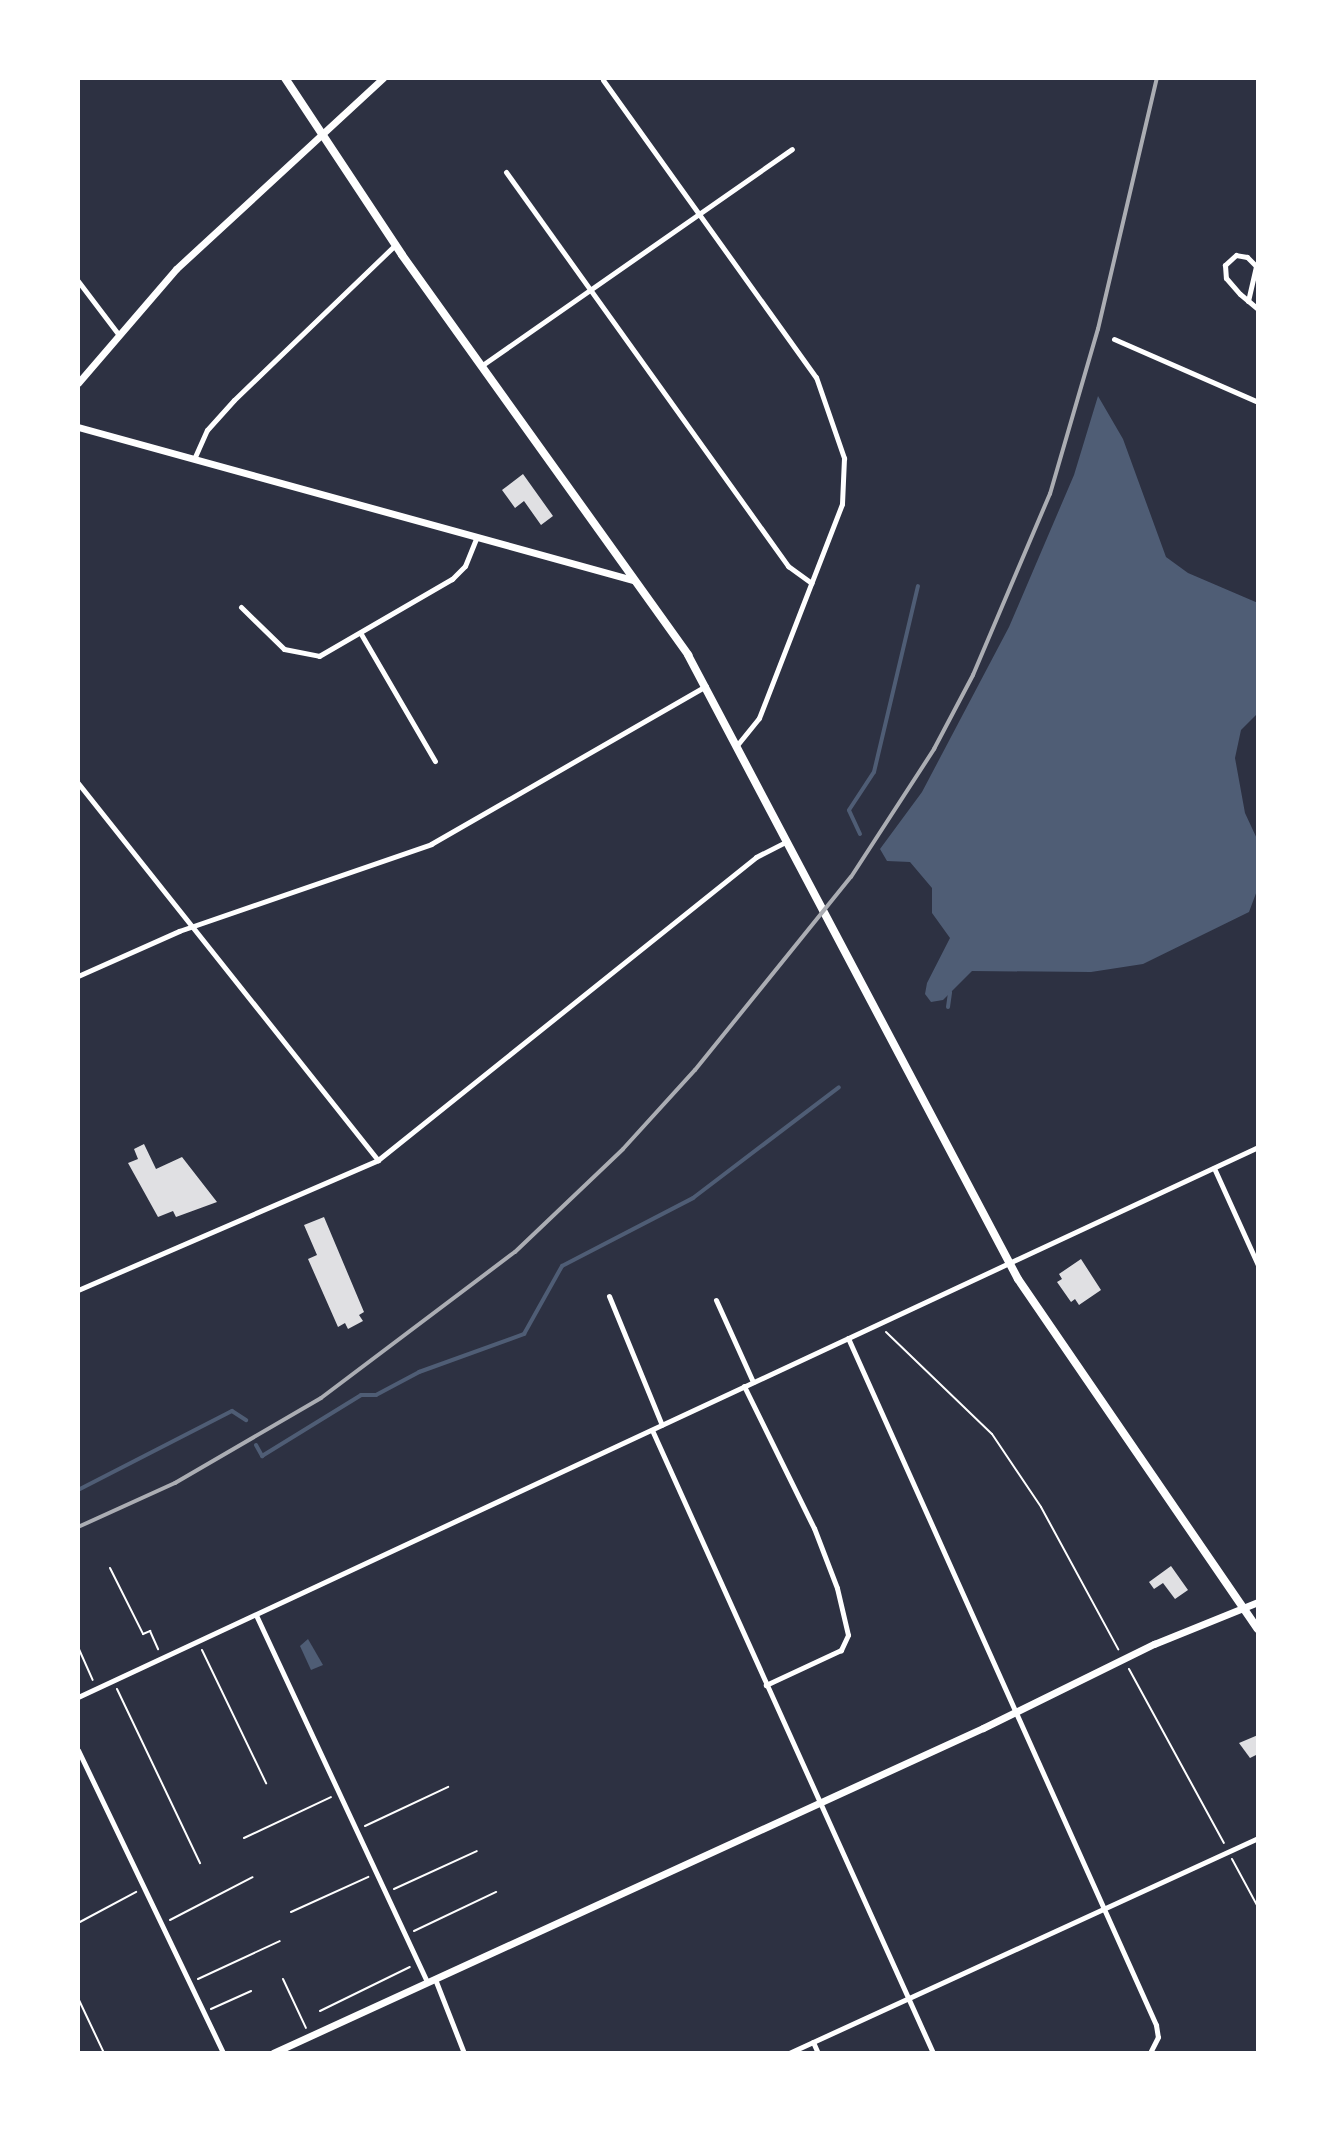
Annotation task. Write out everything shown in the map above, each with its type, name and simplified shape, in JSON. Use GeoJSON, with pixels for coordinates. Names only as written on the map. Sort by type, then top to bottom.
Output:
{"type":"FeatureCollection","features":[{"type":"Feature","properties":{"kind":"main road"},"geometry":{"type":"LineString","coordinates":[[285,78],[395,245],[706,686],[829,925],[1009,1262],[1258,1629]]}},
{"type":"Feature","properties":{"kind":"main road"},"geometry":{"type":"LineString","coordinates":[[78,383],[180,265],[383,78]]}},
{"type":"Feature","properties":{"kind":"main road"},"geometry":{"type":"LineString","coordinates":[[78,427],[633,580]]}},
{"type":"Feature","properties":{"kind":"main road"},"geometry":{"type":"LineString","coordinates":[[273,2053],[1016,1713],[1124,1659],[1258,1602]]}},
{"type":"Feature","properties":{"kind":"street"},"geometry":{"type":"LineString","coordinates":[[603,80],[816,377],[837,434],[845,467],[844,495],[759,718],[737,745]]}},
{"type":"Feature","properties":{"kind":"street"},"geometry":{"type":"LineString","coordinates":[[481,367],[792,149]]}},
{"type":"Feature","properties":{"kind":"street"},"geometry":{"type":"LineString","coordinates":[[506,172],[790,568],[811,583]]}},
{"type":"Feature","properties":{"kind":"street"},"geometry":{"type":"LineString","coordinates":[[194,459],[207,430],[234,400],[395,245]]}},
{"type":"Feature","properties":{"kind":"street"},"geometry":{"type":"LineString","coordinates":[[1248,301],[1256,266],[1247,257],[1236,255],[1227,262],[1224,274],[1248,301],[1258,309]]}},
{"type":"Feature","properties":{"kind":"street"},"geometry":{"type":"LineString","coordinates":[[78,281],[119,335]]}},
{"type":"Feature","properties":{"kind":"street"},"geometry":{"type":"LineString","coordinates":[[1114,339],[1258,402]]}},
{"type":"Feature","properties":{"kind":"street"},"geometry":{"type":"LineString","coordinates":[[241,607],[270,638],[299,656],[323,654],[458,574],[477,537]]}},
{"type":"Feature","properties":{"kind":"street"},"geometry":{"type":"LineString","coordinates":[[361,634],[435,761]]}},
{"type":"Feature","properties":{"kind":"street"},"geometry":{"type":"LineString","coordinates":[[78,976],[192,927],[441,839],[706,686]]}},
{"type":"Feature","properties":{"kind":"street"},"geometry":{"type":"LineString","coordinates":[[78,783],[378,1160]]}},
{"type":"Feature","properties":{"kind":"street"},"geometry":{"type":"LineString","coordinates":[[78,1290],[378,1160],[755,858],[787,841]]}},
{"type":"Feature","properties":{"kind":"street"},"geometry":{"type":"LineString","coordinates":[[1258,1061],[1258,1068]]}},
{"type":"Feature","properties":{"kind":"street"},"geometry":{"type":"LineString","coordinates":[[78,1697],[1258,1147]]}},
{"type":"Feature","properties":{"kind":"street"},"geometry":{"type":"LineString","coordinates":[[1214,1168],[1258,1265]]}},
{"type":"Feature","properties":{"kind":"street"},"geometry":{"type":"LineString","coordinates":[[609,1296],[662,1425]]}},
{"type":"Feature","properties":{"kind":"street"},"geometry":{"type":"LineString","coordinates":[[716,1300],[753,1382]]}},
{"type":"Feature","properties":{"kind":"street"},"geometry":{"type":"LineString","coordinates":[[848,1338],[1157,2027],[1150,2053]]}},
{"type":"Feature","properties":{"kind":"street"},"geometry":{"type":"LineString","coordinates":[[744,1386],[814,1528],[848,1632],[841,1650],[765,1685]]}},
{"type":"Feature","properties":{"kind":"street"},"geometry":{"type":"LineString","coordinates":[[652,1430],[933,2053]]}},
{"type":"Feature","properties":{"kind":"street"},"geometry":{"type":"LineString","coordinates":[[256,1615],[464,2053]]}},
{"type":"Feature","properties":{"kind":"street"},"geometry":{"type":"LineString","coordinates":[[78,1750],[193,1982],[223,2053]]}},
{"type":"Feature","properties":{"kind":"street"},"geometry":{"type":"LineString","coordinates":[[789,2053],[1258,1838]]}},
{"type":"Feature","properties":{"kind":"street"},"geometry":{"type":"LineString","coordinates":[[813,2042],[818,2053]]}},
{"type":"Feature","properties":{"kind":"path"},"geometry":{"type":"LineString","coordinates":[[881,1322],[900,1349],[939,1379],[992,1434],[1041,1507],[1258,1907]]}},
{"type":"Feature","properties":{"kind":"path"},"geometry":{"type":"LineString","coordinates":[[110,1568],[143,1634],[151,1632],[163,1658]]}},
{"type":"Feature","properties":{"kind":"path"},"geometry":{"type":"LineString","coordinates":[[198,1642],[266,1783]]}},
{"type":"Feature","properties":{"kind":"path"},"geometry":{"type":"LineString","coordinates":[[78,1647],[97,1688]]}},
{"type":"Feature","properties":{"kind":"path"},"geometry":{"type":"LineString","coordinates":[[113,1681],[200,1863]]}},
{"type":"Feature","properties":{"kind":"path"},"geometry":{"type":"LineString","coordinates":[[356,1830],[448,1787]]}},
{"type":"Feature","properties":{"kind":"path"},"geometry":{"type":"LineString","coordinates":[[244,1838],[339,1793]]}},
{"type":"Feature","properties":{"kind":"path"},"geometry":{"type":"LineString","coordinates":[[386,1893],[477,1851]]}},
{"type":"Feature","properties":{"kind":"path"},"geometry":{"type":"LineString","coordinates":[[291,1912],[376,1873]]}},
{"type":"Feature","properties":{"kind":"path"},"geometry":{"type":"LineString","coordinates":[[162,1924],[253,1877]]}},
{"type":"Feature","properties":{"kind":"path"},"geometry":{"type":"LineString","coordinates":[[78,1923],[144,1888]]}},
{"type":"Feature","properties":{"kind":"path"},"geometry":{"type":"LineString","coordinates":[[406,1935],[496,1892]]}},
{"type":"Feature","properties":{"kind":"path"},"geometry":{"type":"LineString","coordinates":[[200,1990],[193,1982],[280,1941]]}},
{"type":"Feature","properties":{"kind":"path"},"geometry":{"type":"LineString","coordinates":[[320,2011],[419,1963]]}},
{"type":"Feature","properties":{"kind":"path"},"geometry":{"type":"LineString","coordinates":[[283,1979],[310,2036]]}},
{"type":"Feature","properties":{"kind":"path"},"geometry":{"type":"LineString","coordinates":[[205,1999],[210,2009],[251,1991]]}},
{"type":"Feature","properties":{"kind":"path"},"geometry":{"type":"LineString","coordinates":[[78,1998],[104,2053]]}},
{"type":"Feature","properties":{"kind":"water"},"geometry":{"type":"Polygon","coordinates":[[[1098,396],[1123,439],[1166,557],[1188,573],[1258,603],[1258,713],[1241,730],[1235,758],[1245,813],[1258,841],[1258,888],[1249,912],[1143,964],[1091,972],[972,971],[943,1000],[931,1002],[925,994],[927,983],[950,938],[932,913],[932,888],[910,862],[887,861],[880,849],[922,792],[1009,627],[1074,475],[1098,396]]]}},
{"type":"Feature","properties":{"kind":"water"},"geometry":{"type":"Polygon","coordinates":[[[308,1639],[323,1665],[311,1670],[300,1646],[308,1639]]]}},
{"type":"Feature","properties":{"kind":"building"},"geometry":{"type":"Polygon","coordinates":[[[523,474],[553,516],[541,525],[524,501],[515,508],[502,490],[523,474]]]}},
{"type":"Feature","properties":{"kind":"building"},"geometry":{"type":"Polygon","coordinates":[[[144,1144],[156,1169],[182,1157],[217,1202],[176,1217],[173,1211],[158,1217],[128,1163],[138,1159],[134,1149],[144,1144]]]}},
{"type":"Feature","properties":{"kind":"building"},"geometry":{"type":"Polygon","coordinates":[[[324,1217],[364,1312],[359,1315],[363,1321],[348,1329],[345,1323],[338,1327],[308,1259],[317,1255],[304,1225],[324,1217]]]}},
{"type":"Feature","properties":{"kind":"building"},"geometry":{"type":"Polygon","coordinates":[[[1081,1259],[1101,1290],[1079,1305],[1075,1299],[1071,1302],[1057,1282],[1062,1279],[1059,1274],[1081,1259]]]}},
{"type":"Feature","properties":{"kind":"building"},"geometry":{"type":"Polygon","coordinates":[[[1171,1566],[1188,1590],[1175,1599],[1163,1583],[1154,1589],[1149,1582],[1171,1566]]]}},
{"type":"Feature","properties":{"kind":"building"},"geometry":{"type":"Polygon","coordinates":[[[1258,1735],[1258,1754],[1250,1758],[1239,1743],[1258,1735]]]}},
{"type":"Feature","properties":{"kind":"waterway"},"geometry":{"type":"LineString","coordinates":[[860,834],[849,810],[874,772],[918,586]]}},
{"type":"Feature","properties":{"kind":"waterway"},"geometry":{"type":"LineString","coordinates":[[948,1007],[950,992]]}},
{"type":"Feature","properties":{"kind":"waterway"},"geometry":{"type":"LineString","coordinates":[[256,1445],[262,1456],[361,1395],[376,1395],[419,1372],[524,1334],[562,1266],[693,1198],[839,1087]]}},
{"type":"Feature","properties":{"kind":"waterway"},"geometry":{"type":"LineString","coordinates":[[78,1490],[232,1411],[246,1420]]}},
{"type":"Feature","properties":{"kind":"railway"},"geometry":{"type":"LineString","coordinates":[[78,1527],[175,1483],[321,1398],[515,1252],[623,1149],[695,1070],[851,877],[934,749],[973,675],[1050,494],[1098,329],[1157,78]]}}]}
